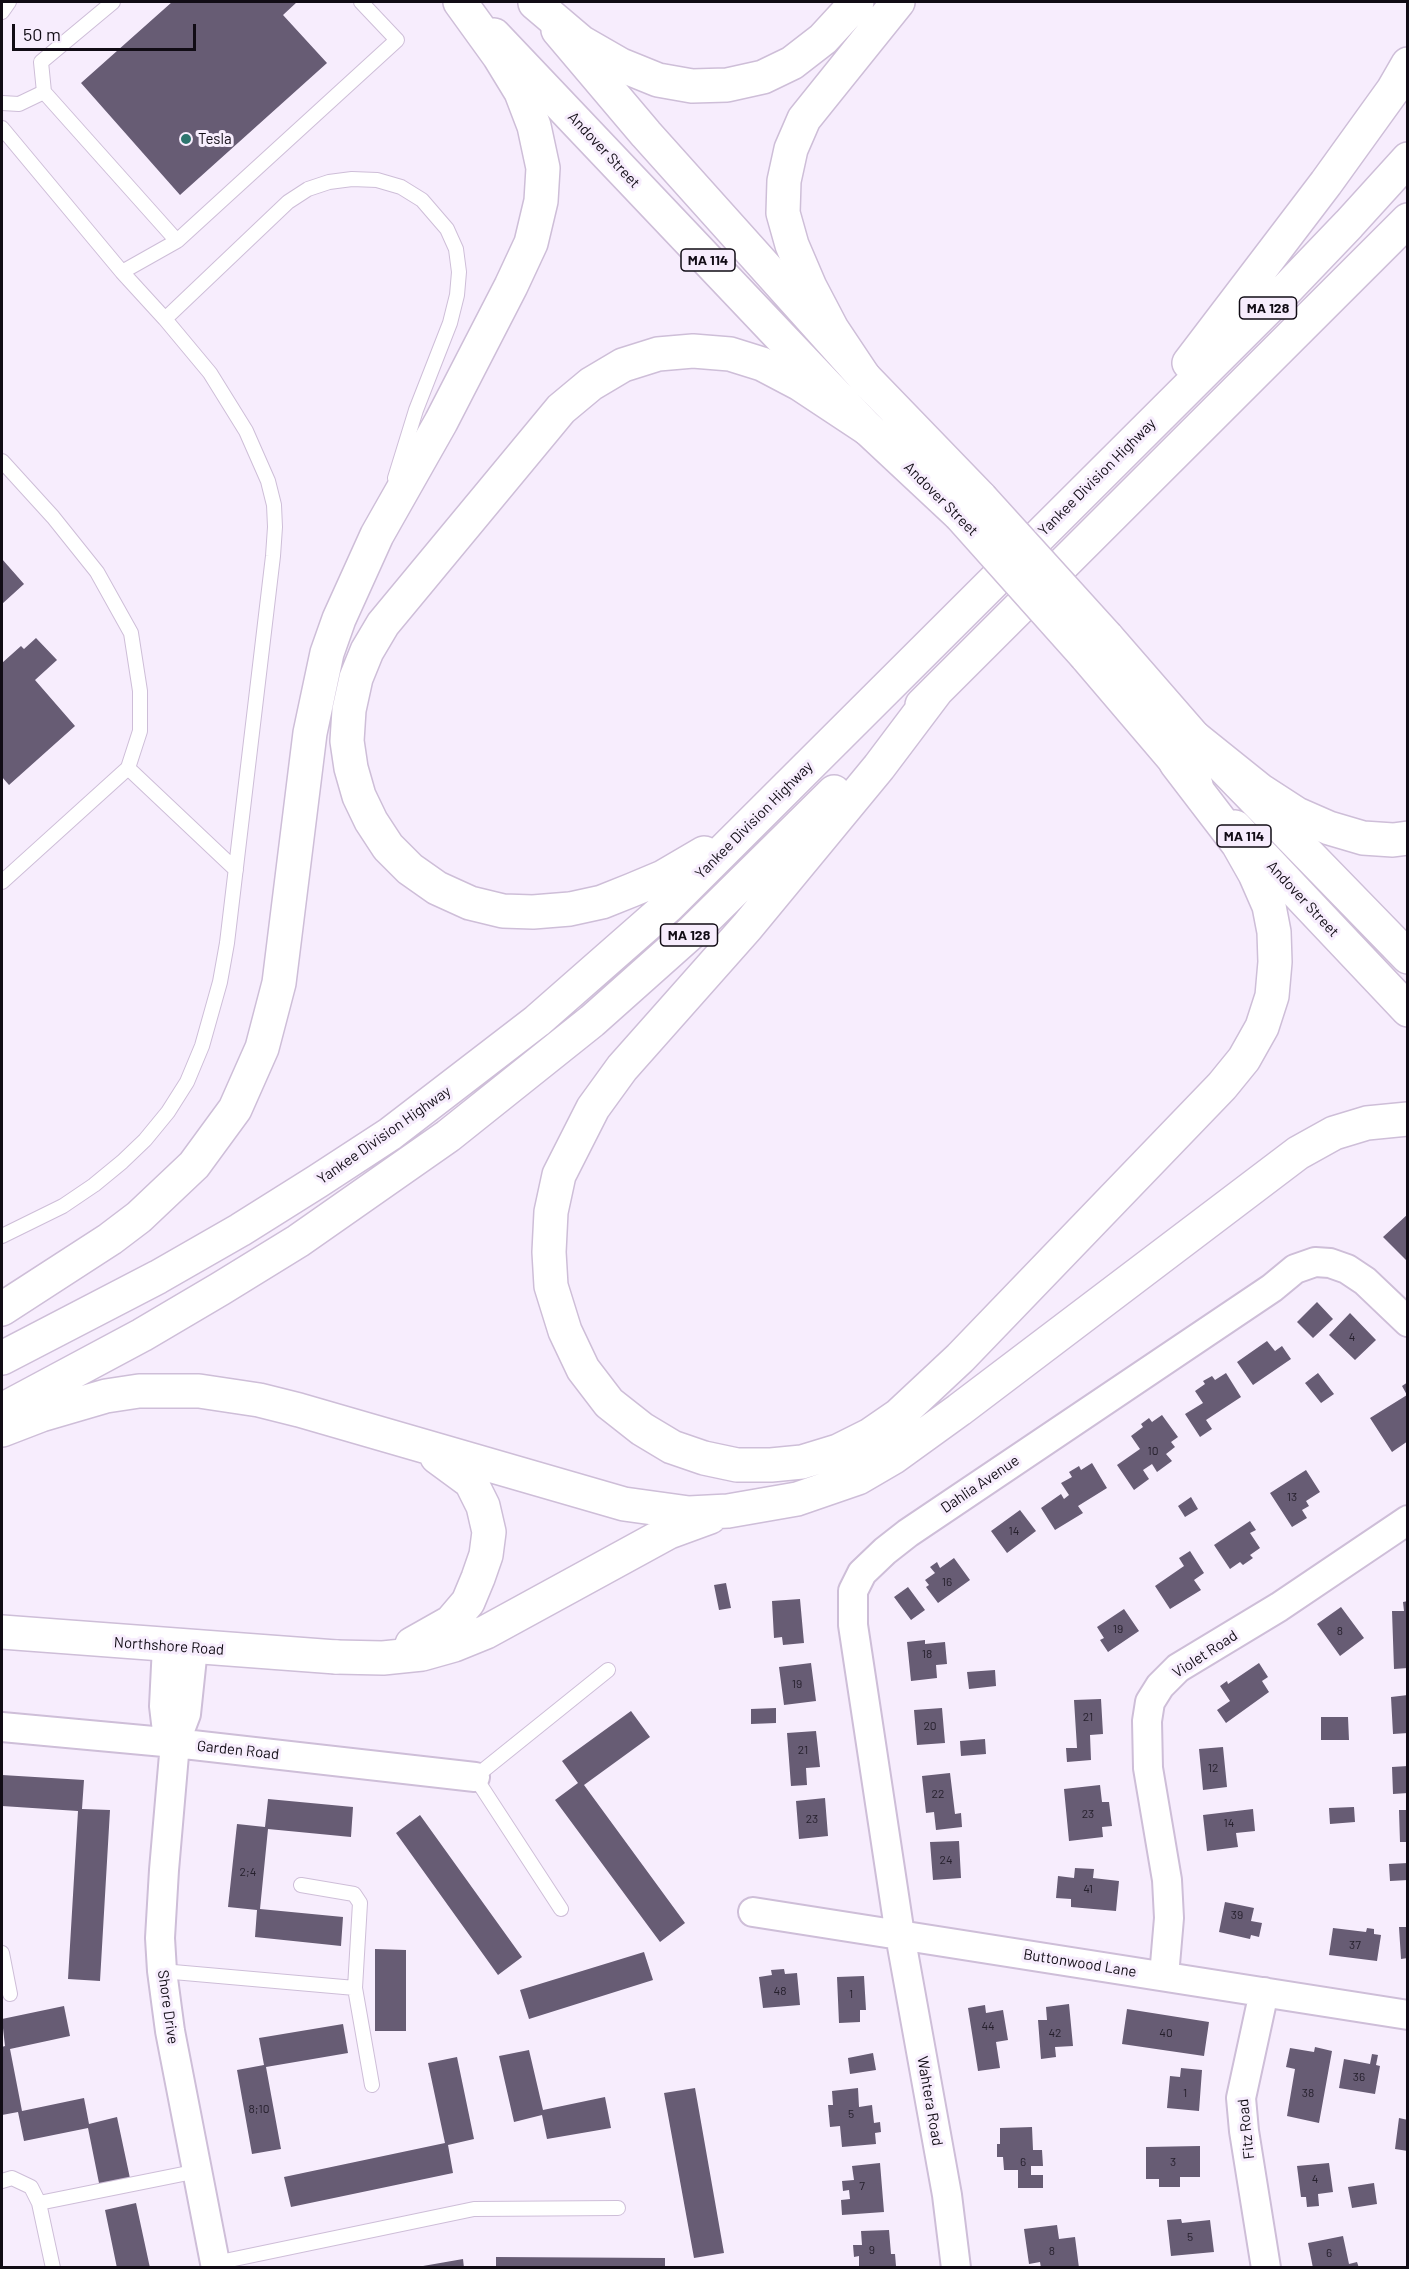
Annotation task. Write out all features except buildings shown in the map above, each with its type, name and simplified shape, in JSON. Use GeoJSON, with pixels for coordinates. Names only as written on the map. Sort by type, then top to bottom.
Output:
{"type":"FeatureCollection","features":[{"type":"Feature","properties":{"kind":"main road","name":"Andover Street"},"geometry":{"type":"LineString","coordinates":[[460,2],[868,429],[970,506]]}},
{"type":"Feature","properties":{"kind":"main road"},"geometry":{"type":"LineString","coordinates":[[2,1309],[110,1239],[139,1217],[194,1165],[235,1108],[262,1048],[279,983],[310,733],[327,653],[339,619],[377,535],[441,422],[511,286],[531,243],[541,201],[543,168],[534,126],[521,92],[499,56],[460,2]]}},
{"type":"Feature","properties":{"kind":"main road","name":"Andover Street"},"geometry":{"type":"LineString","coordinates":[[534,2],[646,134],[864,377],[970,506],[1097,646],[1407,1010]]}},
{"type":"Feature","properties":{"kind":"main road"},"geometry":{"type":"LineString","coordinates":[[534,2],[581,42],[621,65],[658,80],[692,86],[727,85],[763,77],[792,63],[824,39],[857,2]]}},
{"type":"Feature","properties":{"kind":"main road"},"geometry":{"type":"LineString","coordinates":[[864,377],[832,329],[810,287],[792,244],[783,213],[783,181],[791,149],[804,119],[898,2]]}},
{"type":"Feature","properties":{"kind":"main road"},"geometry":{"type":"LineString","coordinates":[[1123,450],[1326,183],[1392,90],[1407,64]]}},
{"type":"Feature","properties":{"kind":"main road","name":"Yankee Division Highway"},"geometry":{"type":"LineString","coordinates":[[2,1358],[158,1277],[240,1230],[390,1134],[537,1022],[668,906],[1281,295],[1349,225],[1407,159]]}},
{"type":"Feature","properties":{"kind":"main road","name":"MA 128"},"geometry":{"type":"LineString","coordinates":[[2,1410],[142,1335],[298,1241],[448,1136],[592,1021],[693,931],[938,690],[1407,220]]}},
{"type":"Feature","properties":{"kind":"main road"},"geometry":{"type":"LineString","coordinates":[[1285,344],[1407,249]]}},
{"type":"Feature","properties":{"kind":"main road"},"geometry":{"type":"LineString","coordinates":[[811,763],[737,828],[697,858],[663,877],[602,902],[570,909],[533,912],[503,911],[470,903],[437,888],[410,869],[388,847],[371,822],[359,796],[351,768],[348,741],[349,710],[356,678],[363,660],[383,624],[561,409],[591,384],[623,365],[658,354],[693,351],[730,354],[762,363],[800,384],[868,429]]}},
{"type":"Feature","properties":{"kind":"main road"},"geometry":{"type":"LineString","coordinates":[[938,690],[879,767],[747,927],[622,1068],[593,1108],[559,1175],[551,1212],[549,1252],[551,1286],[565,1330],[583,1369],[609,1402],[642,1429],[672,1447],[704,1458],[737,1465],[802,1462],[838,1451],[870,1435],[899,1415],[985,1332],[1222,1086],[1244,1059],[1262,1027],[1272,996],[1275,942],[1269,906],[1255,874],[1185,750]]}},
{"type":"Feature","properties":{"kind":"main road","name":"Andover Street"},"geometry":{"type":"LineString","coordinates":[[1185,750],[1407,957]]}},
{"type":"Feature","properties":{"kind":"main road"},"geometry":{"type":"LineString","coordinates":[[1185,750],[1260,790],[1297,814],[1329,828],[1363,838],[1393,840],[1407,838]]}},
{"type":"Feature","properties":{"kind":"main road"},"geometry":{"type":"LineString","coordinates":[[2,1430],[41,1415],[106,1396],[139,1391],[199,1391],[259,1400],[410,1441],[624,1504],[688,1512],[728,1511],[797,1499],[858,1478],[894,1457],[1298,1153],[1334,1133],[1356,1126],[1407,1119]]}},
{"type":"Feature","properties":{"kind":"main road"},"geometry":{"type":"LineString","coordinates":[[336,1657],[390,1652],[408,1646],[451,1622],[468,1602],[486,1556],[489,1532],[483,1506],[471,1482],[447,1463],[410,1441]]}},
{"type":"Feature","properties":{"kind":"main road"},"geometry":{"type":"LineString","coordinates":[[336,1657],[383,1658],[422,1654],[454,1645],[486,1632],[669,1532],[728,1511]]}},
{"type":"Feature","properties":{"kind":"main road","name":"Northshore Road"},"geometry":{"type":"LineString","coordinates":[[2,1632],[336,1657]]}},
{"type":"Feature","properties":{"kind":"street","name":"Dahlia Avenue"},"geometry":{"type":"LineString","coordinates":[[900,1935],[853,1625],[853,1591],[862,1573],[908,1533],[1272,1288],[1295,1269],[1314,1262],[1330,1263],[1347,1269],[1365,1281],[1407,1322]]}},
{"type":"Feature","properties":{"kind":"street","name":"Violet Road"},"geometry":{"type":"LineString","coordinates":[[1164,1976],[1169,1918],[1167,1880],[1149,1768],[1147,1721],[1150,1702],[1160,1686],[1178,1668],[1279,1607],[1407,1520]]}},
{"type":"Feature","properties":{"kind":"street","name":"Shore Drive"},"geometry":{"type":"LineString","coordinates":[[180,1647],[164,1706],[166,1723],[174,1743],[160,1938],[170,2031],[216,2265]]}},
{"type":"Feature","properties":{"kind":"street","name":"Garden Road"},"geometry":{"type":"LineString","coordinates":[[2,1727],[174,1743],[475,1777]]}},
{"type":"Feature","properties":{"kind":"street","name":"Buttonwood Lane"},"geometry":{"type":"LineString","coordinates":[[753,1912],[1407,2015]]}},
{"type":"Feature","properties":{"kind":"street","name":"Wahtera Road"},"geometry":{"type":"LineString","coordinates":[[900,1935],[946,2195],[956,2268]]}},
{"type":"Feature","properties":{"kind":"street","name":"Fitz Road"},"geometry":{"type":"LineString","coordinates":[[1264,1992],[1241,2098],[1266,2268]]}},
{"type":"Feature","properties":{"kind":"lane"},"geometry":{"type":"LineString","coordinates":[[2,12],[9,2]]}},
{"type":"Feature","properties":{"kind":"lane"},"geometry":{"type":"LineString","coordinates":[[113,2],[41,62],[44,92],[177,241]]}},
{"type":"Feature","properties":{"kind":"lane"},"geometry":{"type":"LineString","coordinates":[[122,272],[177,241],[397,40],[361,2]]}},
{"type":"Feature","properties":{"kind":"lane"},"geometry":{"type":"LineString","coordinates":[[2,103],[24,103],[44,92]]}},
{"type":"Feature","properties":{"kind":"lane"},"geometry":{"type":"LineString","coordinates":[[2,128],[122,272],[210,372],[246,431],[268,481],[274,505],[273,556],[236,870],[220,982],[212,1015],[187,1082],[168,1112],[145,1140],[94,1185],[63,1206],[2,1236]]}},
{"type":"Feature","properties":{"kind":"lane"},"geometry":{"type":"LineString","coordinates":[[165,319],[288,202],[309,189],[329,182],[352,179],[376,180],[401,187],[422,200],[434,212],[447,229],[456,249],[459,272],[457,295],[450,323],[416,410],[377,535]]}},
{"type":"Feature","properties":{"kind":"lane"},"geometry":{"type":"LineString","coordinates":[[2,461],[53,517],[96,572],[131,633],[140,691],[140,731],[128,768],[2,882]]}},
{"type":"Feature","properties":{"kind":"lane"},"geometry":{"type":"LineString","coordinates":[[128,768],[236,870]]}},
{"type":"Feature","properties":{"kind":"lane"},"geometry":{"type":"LineString","coordinates":[[561,1909],[475,1777],[608,1670]]}},
{"type":"Feature","properties":{"kind":"lane"},"geometry":{"type":"LineString","coordinates":[[301,1885],[354,1894],[360,1903],[355,1988],[372,2085]]}},
{"type":"Feature","properties":{"kind":"lane"},"geometry":{"type":"LineString","coordinates":[[2,1953],[10,1994]]}},
{"type":"Feature","properties":{"kind":"lane"},"geometry":{"type":"LineString","coordinates":[[162,1971],[355,1988]]}},
{"type":"Feature","properties":{"kind":"lane"},"geometry":{"type":"LineString","coordinates":[[39,2203],[198,2171]]}},
{"type":"Feature","properties":{"kind":"lane"},"geometry":{"type":"LineString","coordinates":[[2,2181],[12,2178],[31,2187],[39,2203],[53,2268]]}},
{"type":"Feature","properties":{"kind":"lane"},"geometry":{"type":"LineString","coordinates":[[216,2265],[474,2209],[618,2208]]}},
{"type":"Feature","properties":{"kind":"place","name":"Tesla"},"geometry":{"type":"Point","coordinates":[186,139]}}]}
